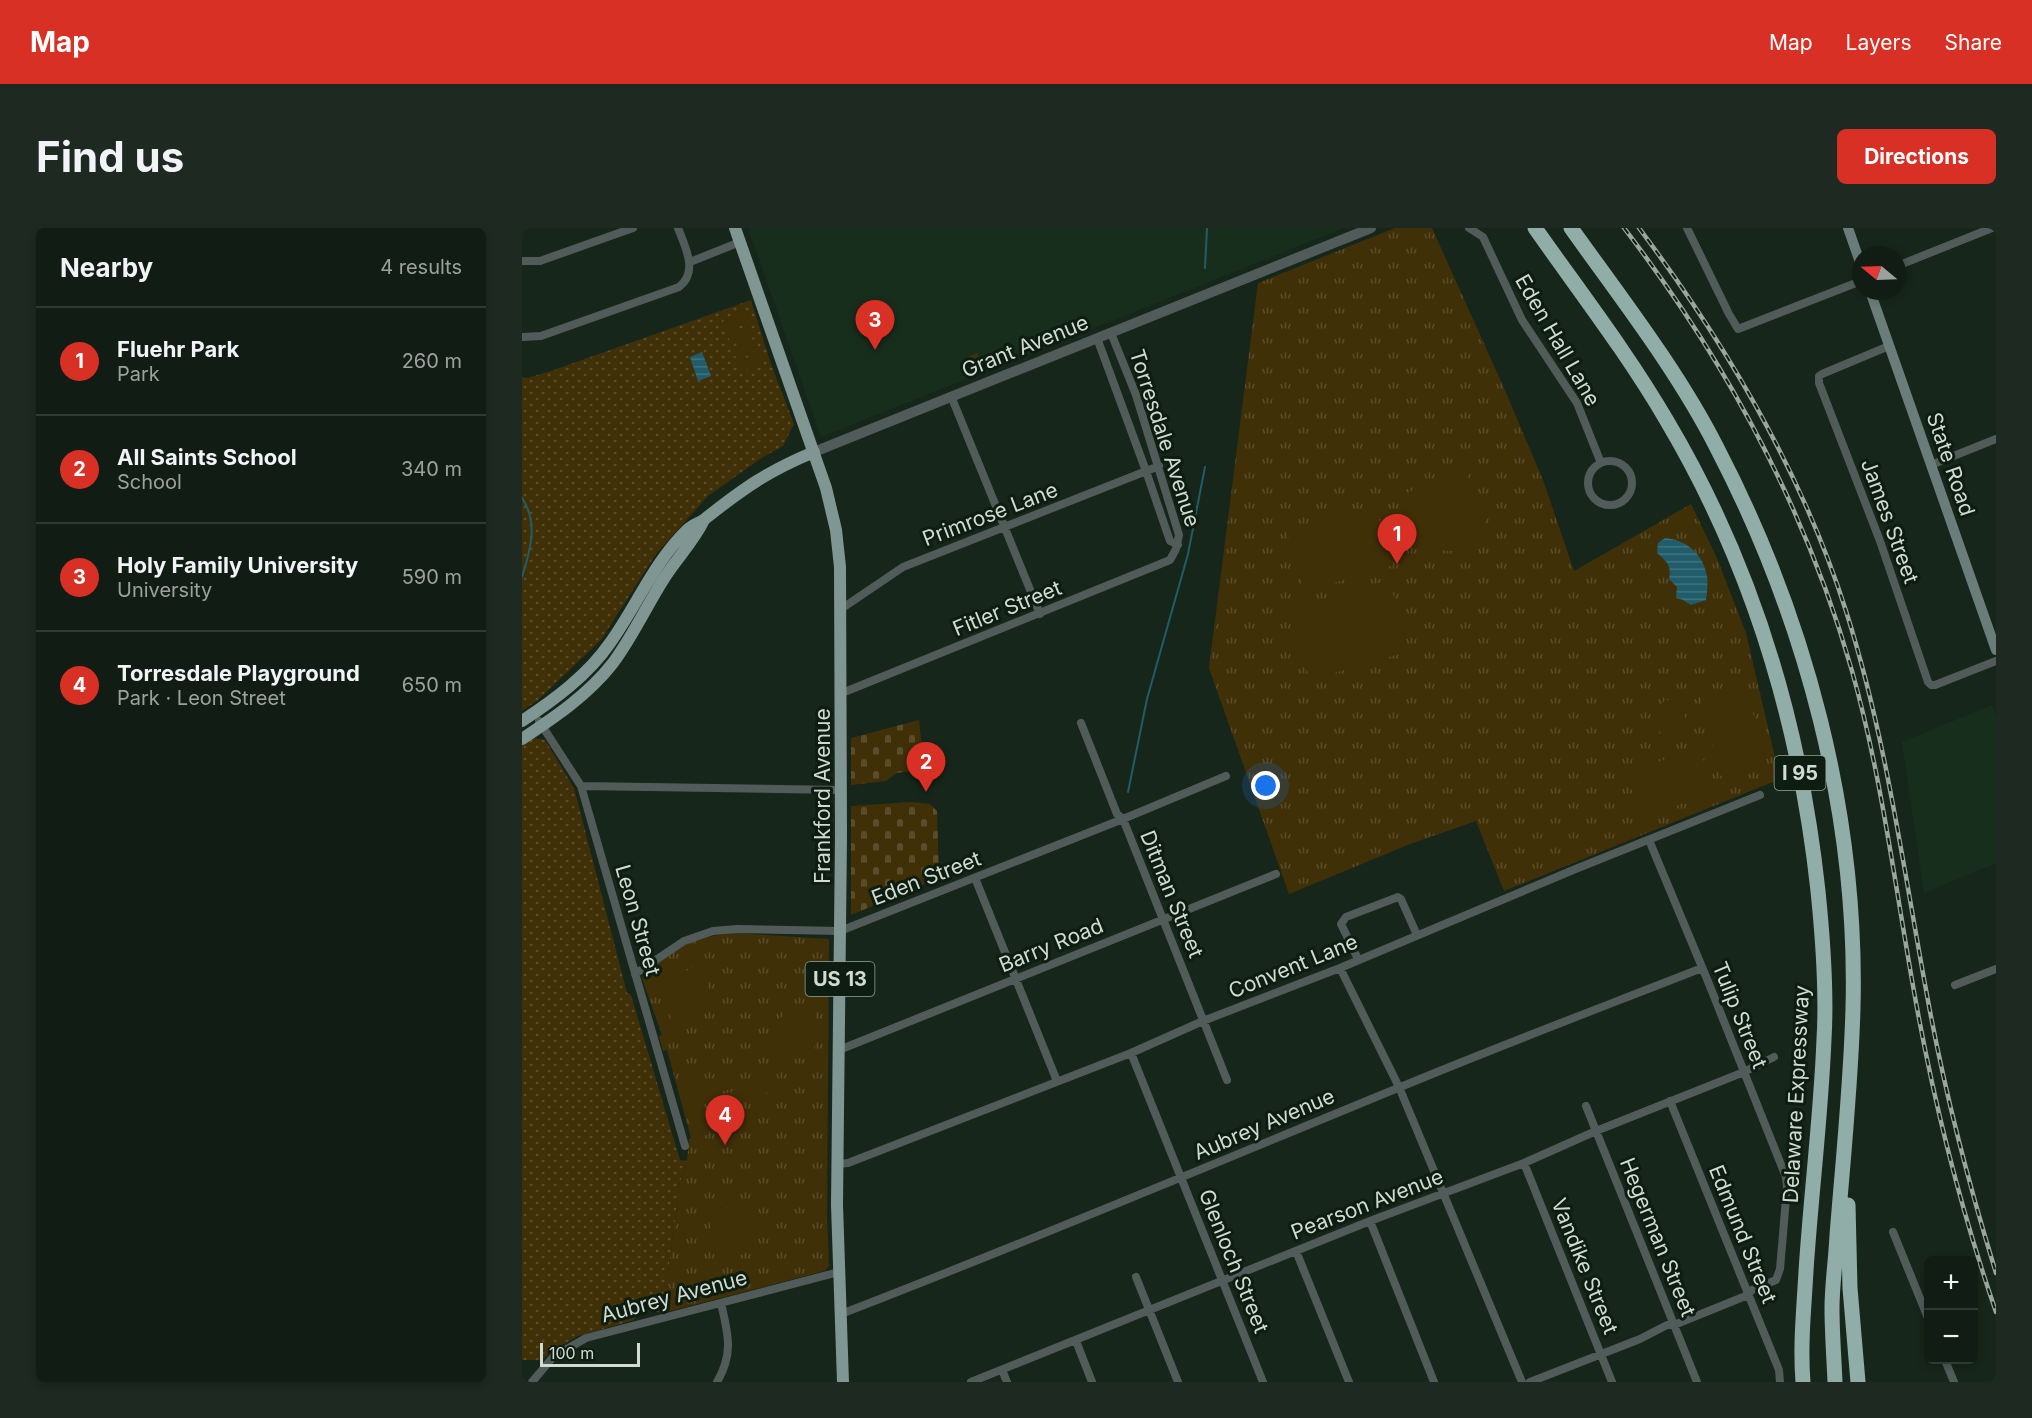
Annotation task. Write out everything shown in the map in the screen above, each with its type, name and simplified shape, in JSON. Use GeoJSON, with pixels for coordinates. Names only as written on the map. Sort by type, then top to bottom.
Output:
{"type":"FeatureCollection","features":[{"type":"Feature","properties":{"kind":"highway","name":"Delaware Expressway"},"geometry":{"type":"LineString","coordinates":[[1536,228],[1633,365],[1669,423],[1706,493],[1760,617],[1791,723],[1812,841],[1823,943],[1824,1037],[1803,1311],[1803,1382]]}},
{"type":"Feature","properties":{"kind":"highway","name":"I 95"},"geometry":{"type":"LineString","coordinates":[[1571,228],[1663,358],[1716,445],[1768,556],[1790,618],[1830,762],[1845,857],[1852,944],[1853,999],[1832,1307],[1835,1382]]}},
{"type":"Feature","properties":{"kind":"highway"},"geometry":{"type":"LineString","coordinates":[[1846,1112],[1850,1288],[1858,1382]]}},
{"type":"Feature","properties":{"kind":"main road","name":"Frankford Avenue"},"geometry":{"type":"LineString","coordinates":[[735,228],[829,499],[840,558],[842,790],[838,1164],[843,1382]]}},
{"type":"Feature","properties":{"kind":"main road"},"geometry":{"type":"LineString","coordinates":[[1848,228],[1854,246]]}},
{"type":"Feature","properties":{"kind":"main road","name":"State Road"},"geometry":{"type":"LineString","coordinates":[[1873,300],[1996,651]]}},
{"type":"Feature","properties":{"kind":"main road","name":"Grant Avenue"},"geometry":{"type":"LineString","coordinates":[[522,722],[570,685],[598,659],[668,554],[688,529],[704,520],[753,482],[813,452]]}},
{"type":"Feature","properties":{"kind":"main road","name":"Grant Avenue"},"geometry":{"type":"LineString","coordinates":[[522,739],[588,691],[612,664],[630,638],[665,576],[696,536],[704,520]]}},
{"type":"Feature","properties":{"kind":"street"},"geometry":{"type":"LineString","coordinates":[[522,261],[540,261],[633,228]]}},
{"type":"Feature","properties":{"kind":"street"},"geometry":{"type":"LineString","coordinates":[[522,337],[541,336],[682,285],[688,277],[690,262],[678,228]]}},
{"type":"Feature","properties":{"kind":"street","name":"Grant Avenue"},"geometry":{"type":"LineString","coordinates":[[813,452],[1371,228]]}},
{"type":"Feature","properties":{"kind":"street","name":"Eden Hall Lane"},"geometry":{"type":"LineString","coordinates":[[1469,228],[1482,232],[1522,320],[1577,403],[1602,463]]}},
{"type":"Feature","properties":{"kind":"street"},"geometry":{"type":"LineString","coordinates":[[1687,228],[1738,329],[1852,285]]}},
{"type":"Feature","properties":{"kind":"street"},"geometry":{"type":"LineString","coordinates":[[1906,262],[1992,228]]}},
{"type":"Feature","properties":{"kind":"street"},"geometry":{"type":"LineString","coordinates":[[690,262],[740,242]]}},
{"type":"Feature","properties":{"kind":"street","name":"Torresdale Avenue"},"geometry":{"type":"LineString","coordinates":[[1097,338],[1170,542],[1178,545],[1179,535],[1159,466],[1136,395],[1111,333]]}},
{"type":"Feature","properties":{"kind":"street","name":"James Street"},"geometry":{"type":"LineString","coordinates":[[1889,346],[1822,374],[1819,376],[1819,383],[1880,542],[1928,682],[1935,685],[1996,661]]}},
{"type":"Feature","properties":{"kind":"street"},"geometry":{"type":"LineString","coordinates":[[951,396],[1040,614]]}},
{"type":"Feature","properties":{"kind":"street"},"geometry":{"type":"LineString","coordinates":[[1931,465],[1996,439]]}},
{"type":"Feature","properties":{"kind":"street"},"geometry":{"type":"LineString","coordinates":[[1611,461],[1619,463],[1629,473],[1632,482],[1630,490],[1618,503],[1604,504],[1590,493],[1589,475],[1602,463],[1611,461]]}},
{"type":"Feature","properties":{"kind":"street","name":"Primrose Lane"},"geometry":{"type":"LineString","coordinates":[[841,609],[901,568],[1159,466]]}},
{"type":"Feature","properties":{"kind":"street","name":"Fitler Street"},"geometry":{"type":"LineString","coordinates":[[842,693],[1164,564],[1170,561],[1178,545]]}},
{"type":"Feature","properties":{"kind":"street","name":"Leon Street"},"geometry":{"type":"LineString","coordinates":[[534,713],[581,786],[685,1146]]}},
{"type":"Feature","properties":{"kind":"street","name":"Ditman Street"},"geometry":{"type":"LineString","coordinates":[[1081,723],[1117,814],[1123,819],[1164,919],[1227,1080]]}},
{"type":"Feature","properties":{"kind":"street","name":"Eden Street"},"geometry":{"type":"LineString","coordinates":[[635,974],[684,940],[713,931],[736,929],[840,931],[1226,776]]}},
{"type":"Feature","properties":{"kind":"street"},"geometry":{"type":"LineString","coordinates":[[581,786],[842,790]]}},
{"type":"Feature","properties":{"kind":"street","name":"Convent Lane"},"geometry":{"type":"LineString","coordinates":[[838,1164],[848,1163],[1131,1053],[1203,1021],[1340,968],[1760,795]]}},
{"type":"Feature","properties":{"kind":"street","name":"Tulip Street"},"geometry":{"type":"LineString","coordinates":[[1649,840],[1786,1177],[1778,1278],[1752,1290],[1748,1295]]}},
{"type":"Feature","properties":{"kind":"street","name":"Barry Road"},"geometry":{"type":"LineString","coordinates":[[839,1050],[1276,874]]}},
{"type":"Feature","properties":{"kind":"street"},"geometry":{"type":"LineString","coordinates":[[975,878],[1057,1081]]}},
{"type":"Feature","properties":{"kind":"street"},"geometry":{"type":"LineString","coordinates":[[1358,959],[1341,924],[1346,916],[1398,897],[1417,935]]}},
{"type":"Feature","properties":{"kind":"street"},"geometry":{"type":"LineString","coordinates":[[1340,968],[1399,1087],[1522,1382]]}},
{"type":"Feature","properties":{"kind":"street","name":"Aubrey Avenue"},"geometry":{"type":"LineString","coordinates":[[841,1314],[1182,1179],[1399,1087],[1702,968]]}},
{"type":"Feature","properties":{"kind":"street"},"geometry":{"type":"LineString","coordinates":[[1955,985],[1996,969]]}},
{"type":"Feature","properties":{"kind":"street","name":"Glenloch Street"},"geometry":{"type":"LineString","coordinates":[[1131,1053],[1263,1382]]}},
{"type":"Feature","properties":{"kind":"street","name":"Pearson Avenue"},"geometry":{"type":"LineString","coordinates":[[971,1382],[1370,1221],[1524,1163],[1596,1131],[1744,1072],[1774,1057]]}},
{"type":"Feature","properties":{"kind":"street","name":"Edmund Street"},"geometry":{"type":"LineString","coordinates":[[1670,1101],[1779,1370],[1780,1382]]}},
{"type":"Feature","properties":{"kind":"street","name":"Hegerman Street"},"geometry":{"type":"LineString","coordinates":[[1586,1106],[1697,1382]]}},
{"type":"Feature","properties":{"kind":"street","name":"Vandike Street"},"geometry":{"type":"LineString","coordinates":[[1524,1163],[1612,1382]]}},
{"type":"Feature","properties":{"kind":"street"},"geometry":{"type":"LineString","coordinates":[[1370,1221],[1434,1382]]}},
{"type":"Feature","properties":{"kind":"street"},"geometry":{"type":"LineString","coordinates":[[1893,1232],[1926,1310]]}},
{"type":"Feature","properties":{"kind":"street"},"geometry":{"type":"LineString","coordinates":[[1296,1251],[1349,1382]]}},
{"type":"Feature","properties":{"kind":"street","name":"Aubrey Avenue"},"geometry":{"type":"LineString","coordinates":[[532,1382],[554,1357],[581,1340],[839,1272]]}},
{"type":"Feature","properties":{"kind":"street"},"geometry":{"type":"LineString","coordinates":[[1136,1277],[1178,1382]]}},
{"type":"Feature","properties":{"kind":"street"},"geometry":{"type":"LineString","coordinates":[[1530,1382],[1667,1325],[1674,1325],[1748,1295]]}},
{"type":"Feature","properties":{"kind":"street"},"geometry":{"type":"LineString","coordinates":[[717,1382],[727,1362],[729,1350],[729,1339],[721,1303]]}},
{"type":"Feature","properties":{"kind":"street"},"geometry":{"type":"LineString","coordinates":[[1076,1341],[1092,1382]]}},
{"type":"Feature","properties":{"kind":"street"},"geometry":{"type":"LineString","coordinates":[[1947,1364],[1954,1382]]}},
{"type":"Feature","properties":{"kind":"street"},"geometry":{"type":"LineString","coordinates":[[1002,1370],[1007,1382]]}},
{"type":"Feature","properties":{"kind":"shaded area"},"geometry":{"type":"Polygon","coordinates":[[[748,228],[1344,228],[821,437],[748,228]]]}},
{"type":"Feature","properties":{"kind":"shaded area"},"geometry":{"type":"Polygon","coordinates":[[[1992,705],[1996,716],[1996,863],[1924,893],[1902,742],[1992,705]]]}},
{"type":"Feature","properties":{"kind":"green space"},"geometry":{"type":"Polygon","coordinates":[[[1395,228],[1432,228],[1543,480],[1574,571],[1691,504],[1716,556],[1746,633],[1780,779],[1504,891],[1476,821],[1410,844],[1289,894],[1209,668],[1258,283],[1395,228]]]}},
{"type":"Feature","properties":{"kind":"green space"},"geometry":{"type":"Polygon","coordinates":[[[751,300],[771,364],[794,424],[783,446],[760,459],[708,496],[656,554],[601,640],[538,700],[522,711],[522,377],[528,378],[554,370],[751,300]]]}},
{"type":"Feature","properties":{"kind":"green space"},"geometry":{"type":"Polygon","coordinates":[[[745,312],[749,322],[726,330],[723,321],[745,312]]]}},
{"type":"Feature","properties":{"kind":"green space"},"geometry":{"type":"Polygon","coordinates":[[[750,326],[753,336],[731,344],[727,334],[750,326]]]}},
{"type":"Feature","properties":{"kind":"green space"},"geometry":{"type":"Polygon","coordinates":[[[754,339],[758,350],[736,358],[732,347],[754,339]]]}},
{"type":"Feature","properties":{"kind":"green space"},"geometry":{"type":"Polygon","coordinates":[[[759,353],[763,364],[741,372],[737,361],[759,353]]]}},
{"type":"Feature","properties":{"kind":"green space"},"geometry":{"type":"Polygon","coordinates":[[[977,353],[985,371],[975,375],[968,357],[977,353]]]}},
{"type":"Feature","properties":{"kind":"green space"},"geometry":{"type":"Polygon","coordinates":[[[1465,469],[1492,538],[1461,550],[1444,550],[1426,542],[1416,533],[1404,516],[1397,497],[1465,469]]]}},
{"type":"Feature","properties":{"kind":"green space"},"geometry":{"type":"Polygon","coordinates":[[[1375,506],[1393,565],[1304,592],[1287,533],[1375,506]]]}},
{"type":"Feature","properties":{"kind":"green space"},"geometry":{"type":"Polygon","coordinates":[[[1389,580],[1409,651],[1310,680],[1289,609],[1389,580]]]}},
{"type":"Feature","properties":{"kind":"green space"},"geometry":{"type":"Polygon","coordinates":[[[1746,687],[1767,764],[1721,776],[1701,700],[1746,687]]]}},
{"type":"Feature","properties":{"kind":"green space"},"geometry":{"type":"Polygon","coordinates":[[[1667,700],[1682,702],[1686,723],[1690,727],[1688,730],[1682,729],[1663,735],[1659,731],[1655,721],[1656,712],[1658,707],[1667,700]]]}},
{"type":"Feature","properties":{"kind":"green space"},"geometry":{"type":"Polygon","coordinates":[[[919,720],[924,769],[897,773],[886,781],[851,785],[851,738],[919,720]]]}},
{"type":"Feature","properties":{"kind":"green space"},"geometry":{"type":"Polygon","coordinates":[[[534,738],[545,740],[574,788],[627,993],[631,995],[680,1160],[687,1161],[680,1182],[663,1313],[643,1312],[634,1320],[578,1336],[553,1350],[542,1360],[522,1360],[522,745],[534,738]]]}},
{"type":"Feature","properties":{"kind":"green space"},"geometry":{"type":"Polygon","coordinates":[[[1698,746],[1715,790],[1643,819],[1626,775],[1698,746]]]}},
{"type":"Feature","properties":{"kind":"green space"},"geometry":{"type":"Polygon","coordinates":[[[912,802],[930,804],[937,811],[939,878],[851,915],[851,806],[912,802]]]}},
{"type":"Feature","properties":{"kind":"green space"},"geometry":{"type":"Polygon","coordinates":[[[733,933],[829,939],[827,1214],[829,1266],[824,1271],[663,1313],[680,1182],[691,1138],[667,1050],[663,1051],[659,1036],[662,1035],[642,978],[660,959],[682,946],[708,937],[733,933]]]}},
{"type":"Feature","properties":{"kind":"green space"},"geometry":{"type":"Polygon","coordinates":[[[698,964],[708,984],[707,1004],[703,1013],[696,1020],[676,1030],[658,988],[698,964]]]}},
{"type":"Feature","properties":{"kind":"green space"},"geometry":{"type":"Polygon","coordinates":[[[797,1009],[815,1010],[814,1059],[768,1057],[767,1041],[772,1027],[782,1016],[797,1009]]]}},
{"type":"Feature","properties":{"kind":"green space"},"geometry":{"type":"Polygon","coordinates":[[[692,1074],[709,1134],[695,1138],[678,1078],[692,1074]]]}},
{"type":"Feature","properties":{"kind":"green space"},"geometry":{"type":"Polygon","coordinates":[[[731,1077],[734,1088],[711,1095],[708,1084],[731,1077]]]}},
{"type":"Feature","properties":{"kind":"green space"},"geometry":{"type":"Polygon","coordinates":[[[770,1080],[773,1091],[750,1097],[747,1087],[770,1080]]]}},
{"type":"Feature","properties":{"kind":"green space"},"geometry":{"type":"Polygon","coordinates":[[[734,1091],[737,1102],[714,1108],[711,1098],[734,1091]]]}},
{"type":"Feature","properties":{"kind":"green space"},"geometry":{"type":"Polygon","coordinates":[[[773,1095],[776,1105],[754,1112],[751,1101],[773,1095]]]}},
{"type":"Feature","properties":{"kind":"green space"},"geometry":{"type":"Polygon","coordinates":[[[738,1104],[741,1115],[718,1122],[715,1111],[738,1104]]]}},
{"type":"Feature","properties":{"kind":"green space"},"geometry":{"type":"Polygon","coordinates":[[[755,1203],[760,1214],[761,1225],[754,1244],[738,1256],[715,1257],[708,1211],[755,1203]]]}},
{"type":"Feature","properties":{"kind":"water"},"geometry":{"type":"Polygon","coordinates":[[[702,352],[711,376],[698,381],[690,357],[702,352]]]}},
{"type":"Feature","properties":{"kind":"water"},"geometry":{"type":"Polygon","coordinates":[[[1665,538],[1687,545],[1702,561],[1707,576],[1706,600],[1691,605],[1676,598],[1677,587],[1669,579],[1669,567],[1657,553],[1658,543],[1665,538]]]}},
{"type":"Feature","properties":{"kind":"waterway"},"geometry":{"type":"LineString","coordinates":[[1205,268],[1207,228]]}},
{"type":"Feature","properties":{"kind":"waterway"},"geometry":{"type":"LineString","coordinates":[[1128,792],[1147,699],[1188,554],[1205,467]]}},
{"type":"Feature","properties":{"kind":"waterway"},"geometry":{"type":"LineString","coordinates":[[522,498],[532,527],[530,547],[522,577]]}},
{"type":"Feature","properties":{"kind":"railway"},"geometry":{"type":"LineString","coordinates":[[1624,228],[1661,279],[1729,384],[1787,495],[1833,611],[1852,671],[1872,754],[1917,1008],[1941,1123],[1972,1237],[1996,1312]]}},
{"type":"Feature","properties":{"kind":"railway"},"geometry":{"type":"LineString","coordinates":[[1639,228],[1702,317],[1759,411],[1807,509],[1846,611],[1884,758],[1943,1074],[1967,1174],[1996,1273]]}},
{"type":"Feature","properties":{"kind":"place","name":"Holy Family University"},"geometry":{"type":"Point","coordinates":[875,350]}},
{"type":"Feature","properties":{"kind":"place","name":"Fluehr Park"},"geometry":{"type":"Point","coordinates":[1397,564]}},
{"type":"Feature","properties":{"kind":"place","name":"All Saints School"},"geometry":{"type":"Point","coordinates":[926,792]}},
{"type":"Feature","properties":{"kind":"place","name":"Torresdale Playground"},"geometry":{"type":"Point","coordinates":[725,1145]}}]}
